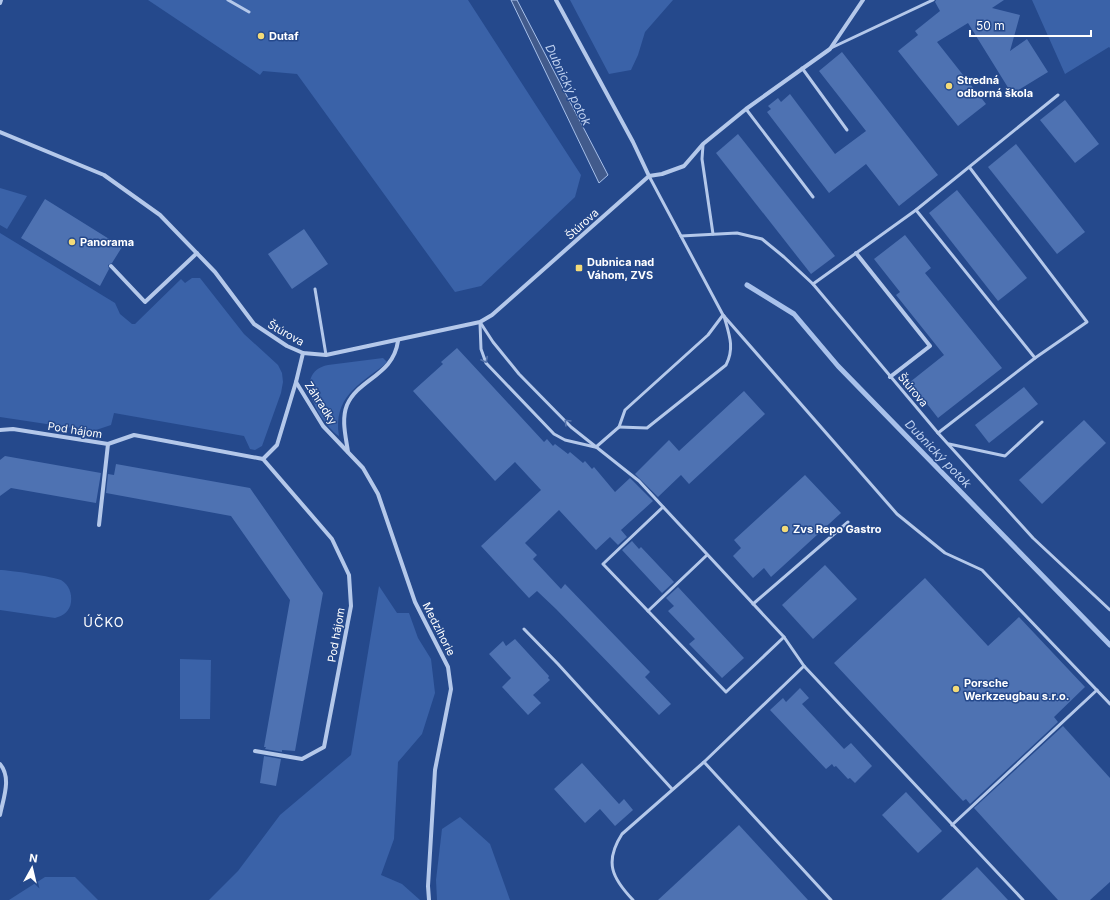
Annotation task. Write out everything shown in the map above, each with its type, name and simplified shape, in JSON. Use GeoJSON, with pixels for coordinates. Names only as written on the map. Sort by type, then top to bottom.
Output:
{"type":"FeatureCollection","features":[{"type":"Feature","properties":{"kind":"street"},"geometry":{"type":"LineString","coordinates":[[556,0],[650,176]]}},
{"type":"Feature","properties":{"kind":"street","name":"Štúrova"},"geometry":{"type":"LineString","coordinates":[[0,132],[104,175],[160,215],[215,272],[254,324],[287,346],[303,353],[326,355],[398,341],[480,322],[492,315],[650,176],[662,174],[684,166],[703,144],[746,109],[830,49],[863,0]]}},
{"type":"Feature","properties":{"kind":"street"},"geometry":{"type":"LineString","coordinates":[[111,266],[145,302],[197,253]]}},
{"type":"Feature","properties":{"kind":"street"},"geometry":{"type":"LineString","coordinates":[[856,253],[930,346],[890,377]]}},
{"type":"Feature","properties":{"kind":"street"},"geometry":{"type":"LineString","coordinates":[[348,452],[344,428],[347,405],[355,394],[393,359],[398,341]]}},
{"type":"Feature","properties":{"kind":"street"},"geometry":{"type":"LineString","coordinates":[[263,459],[277,445],[303,353]]}},
{"type":"Feature","properties":{"kind":"street","name":"Záhradky"},"geometry":{"type":"LineString","coordinates":[[296,382],[323,426],[348,452]]}},
{"type":"Feature","properties":{"kind":"street","name":"Pod hájom"},"geometry":{"type":"LineString","coordinates":[[0,430],[13,429],[108,444],[134,435],[263,459],[332,539],[349,575],[351,606],[324,747],[302,759],[255,751]]}},
{"type":"Feature","properties":{"kind":"street"},"geometry":{"type":"LineString","coordinates":[[99,525],[108,444]]}},
{"type":"Feature","properties":{"kind":"street","name":"Medzihorie"},"geometry":{"type":"LineString","coordinates":[[348,452],[363,468],[378,494],[415,602],[448,667],[451,690],[435,770],[428,900]]}},
{"type":"Feature","properties":{"kind":"street"},"geometry":{"type":"LineString","coordinates":[[0,764],[5,770],[7,779],[0,815]]}},
{"type":"Feature","properties":{"kind":"lane"},"geometry":{"type":"LineString","coordinates":[[228,0],[249,12]]}},
{"type":"Feature","properties":{"kind":"lane"},"geometry":{"type":"LineString","coordinates":[[830,49],[933,0]]}},
{"type":"Feature","properties":{"kind":"lane"},"geometry":{"type":"LineString","coordinates":[[802,68],[847,130]]}},
{"type":"Feature","properties":{"kind":"lane"},"geometry":{"type":"LineString","coordinates":[[813,284],[916,210],[970,168],[1058,95]]}},
{"type":"Feature","properties":{"kind":"lane"},"geometry":{"type":"LineString","coordinates":[[746,109],[813,197]]}},
{"type":"Feature","properties":{"kind":"lane"},"geometry":{"type":"LineString","coordinates":[[703,144],[702,159],[713,234]]}},
{"type":"Feature","properties":{"kind":"lane"},"geometry":{"type":"LineString","coordinates":[[938,433],[1035,358],[1087,322],[970,168]]}},
{"type":"Feature","properties":{"kind":"lane"},"geometry":{"type":"LineString","coordinates":[[619,427],[647,428],[726,365],[731,356],[730,338],[723,315],[650,176]]}},
{"type":"Feature","properties":{"kind":"lane"},"geometry":{"type":"LineString","coordinates":[[916,210],[1035,358]]}},
{"type":"Feature","properties":{"kind":"lane","name":"Štúrova"},"geometry":{"type":"LineString","coordinates":[[681,236],[737,233],[762,239],[784,257],[813,284],[938,433],[1033,538],[1110,610]]}},
{"type":"Feature","properties":{"kind":"lane"},"geometry":{"type":"LineString","coordinates":[[315,289],[326,355]]}},
{"type":"Feature","properties":{"kind":"lane"},"geometry":{"type":"LineString","coordinates":[[723,315],[897,514],[945,553],[982,570],[1110,704]]}},
{"type":"Feature","properties":{"kind":"lane"},"geometry":{"type":"LineString","coordinates":[[596,447],[619,427],[625,410],[708,335],[723,315]]}},
{"type":"Feature","properties":{"kind":"lane"},"geometry":{"type":"LineString","coordinates":[[480,322],[480,349],[486,363],[496,374],[554,434],[565,440],[596,447]]}},
{"type":"Feature","properties":{"kind":"lane"},"geometry":{"type":"LineString","coordinates":[[480,322],[493,342],[519,374],[571,427],[639,481],[784,637],[804,666],[1023,900]]}},
{"type":"Feature","properties":{"kind":"lane"},"geometry":{"type":"LineString","coordinates":[[949,444],[1005,456],[1042,422]]}},
{"type":"Feature","properties":{"kind":"lane"},"geometry":{"type":"LineString","coordinates":[[663,507],[603,564],[726,692],[784,637]]}},
{"type":"Feature","properties":{"kind":"lane"},"geometry":{"type":"LineString","coordinates":[[753,604],[848,522]]}},
{"type":"Feature","properties":{"kind":"lane"},"geometry":{"type":"LineString","coordinates":[[648,611],[707,554]]}},
{"type":"Feature","properties":{"kind":"lane"},"geometry":{"type":"LineString","coordinates":[[524,629],[558,664],[672,790]]}},
{"type":"Feature","properties":{"kind":"lane"},"geometry":{"type":"LineString","coordinates":[[633,900],[618,885],[611,862],[614,846],[622,834],[704,762],[804,666]]}},
{"type":"Feature","properties":{"kind":"lane"},"geometry":{"type":"LineString","coordinates":[[952,825],[1097,690]]}},
{"type":"Feature","properties":{"kind":"lane"},"geometry":{"type":"LineString","coordinates":[[704,762],[831,900]]}},
{"type":"Feature","properties":{"kind":"shaded area"},"geometry":{"type":"Polygon","coordinates":[[[148,0],[468,0],[581,175],[575,197],[481,286],[455,292],[297,74],[263,71],[260,75],[148,0]]]}},
{"type":"Feature","properties":{"kind":"shaded area"},"geometry":{"type":"Polygon","coordinates":[[[511,0],[517,0],[608,175],[599,183],[511,0]]]}},
{"type":"Feature","properties":{"kind":"shaded area"},"geometry":{"type":"Polygon","coordinates":[[[570,0],[673,0],[645,32],[638,55],[631,70],[609,74],[570,0]]]}},
{"type":"Feature","properties":{"kind":"shaded area"},"geometry":{"type":"Polygon","coordinates":[[[1032,0],[1110,0],[1110,48],[1109,47],[1065,74],[1032,0]]]}},
{"type":"Feature","properties":{"kind":"shaded area"},"geometry":{"type":"Polygon","coordinates":[[[0,188],[27,196],[7,229],[0,225],[0,188]]]}},
{"type":"Feature","properties":{"kind":"shaded area"},"geometry":{"type":"Polygon","coordinates":[[[0,233],[115,303],[120,314],[132,324],[135,324],[181,279],[185,283],[192,278],[200,278],[244,334],[278,365],[282,373],[283,382],[281,393],[262,446],[255,450],[250,449],[244,436],[114,413],[111,425],[93,431],[0,417],[0,233]]]}},
{"type":"Feature","properties":{"kind":"shaded area"},"geometry":{"type":"Polygon","coordinates":[[[383,358],[387,362],[357,386],[344,402],[338,423],[339,436],[324,421],[317,410],[312,399],[310,388],[311,378],[317,370],[328,365],[383,358]]]}},
{"type":"Feature","properties":{"kind":"shaded area"},"geometry":{"type":"Polygon","coordinates":[[[0,570],[61,580],[68,587],[71,595],[71,602],[68,610],[61,616],[55,618],[0,610],[0,570]]]}},
{"type":"Feature","properties":{"kind":"shaded area"},"geometry":{"type":"Polygon","coordinates":[[[379,586],[397,613],[409,613],[418,638],[431,659],[435,693],[422,734],[398,762],[394,839],[381,875],[402,884],[420,900],[209,900],[238,871],[280,815],[351,755],[379,586]]]}},
{"type":"Feature","properties":{"kind":"shaded area"},"geometry":{"type":"Polygon","coordinates":[[[180,659],[211,660],[210,719],[180,719],[180,659]]]}},
{"type":"Feature","properties":{"kind":"shaded area"},"geometry":{"type":"Polygon","coordinates":[[[460,817],[490,844],[510,900],[437,900],[436,880],[442,829],[460,817]]]}},
{"type":"Feature","properties":{"kind":"shaded area"},"geometry":{"type":"Polygon","coordinates":[[[45,877],[75,877],[98,900],[9,900],[45,877]]]}},
{"type":"Feature","properties":{"kind":"building"},"geometry":{"type":"Polygon","coordinates":[[[936,0],[1004,0],[992,8],[1020,15],[1010,51],[1027,39],[1048,72],[1012,94],[968,23],[937,42],[986,104],[958,126],[898,51],[918,35],[915,31],[940,11],[935,2],[936,0]]]}},
{"type":"Feature","properties":{"kind":"building"},"geometry":{"type":"Polygon","coordinates":[[[842,52],[938,175],[899,206],[866,164],[829,193],[767,112],[771,109],[768,106],[778,98],[781,102],[790,94],[835,154],[866,131],[819,71],[842,52]]]}},
{"type":"Feature","properties":{"kind":"building"},"geometry":{"type":"Polygon","coordinates":[[[1065,100],[1099,144],[1075,163],[1040,120],[1065,100]]]}},
{"type":"Feature","properties":{"kind":"building"},"geometry":{"type":"Polygon","coordinates":[[[738,134],[835,256],[811,274],[716,153],[738,134]]]}},
{"type":"Feature","properties":{"kind":"building"},"geometry":{"type":"Polygon","coordinates":[[[1016,144],[1085,232],[1057,254],[988,167],[1016,144]]]}},
{"type":"Feature","properties":{"kind":"building"},"geometry":{"type":"Polygon","coordinates":[[[957,190],[1027,278],[998,301],[929,213],[957,190]]]}},
{"type":"Feature","properties":{"kind":"building","name":"Panorama"},"geometry":{"type":"Polygon","coordinates":[[[45,199],[122,247],[112,263],[108,265],[109,269],[100,286],[21,238],[45,199]]]}},
{"type":"Feature","properties":{"kind":"building"},"geometry":{"type":"Polygon","coordinates":[[[304,229],[328,264],[292,289],[268,254],[304,229]]]}},
{"type":"Feature","properties":{"kind":"building"},"geometry":{"type":"Polygon","coordinates":[[[905,235],[931,268],[925,273],[1002,368],[938,418],[910,382],[944,355],[896,295],[900,292],[874,259],[905,235]]]}},
{"type":"Feature","properties":{"kind":"building"},"geometry":{"type":"Polygon","coordinates":[[[457,348],[544,442],[547,439],[553,446],[555,444],[568,454],[570,452],[583,463],[585,461],[592,469],[594,467],[615,492],[630,478],[653,501],[621,530],[627,537],[618,545],[610,537],[596,550],[559,510],[525,543],[537,555],[533,559],[561,589],[565,584],[650,672],[645,677],[671,704],[659,715],[556,609],[537,591],[529,598],[481,546],[541,490],[515,462],[495,481],[413,391],[443,364],[441,362],[457,348]]]}},
{"type":"Feature","properties":{"kind":"building"},"geometry":{"type":"Polygon","coordinates":[[[1024,387],[1038,404],[989,443],[975,425],[1024,387]]]}},
{"type":"Feature","properties":{"kind":"building"},"geometry":{"type":"Polygon","coordinates":[[[744,391],[765,414],[689,484],[681,475],[658,497],[635,474],[669,440],[679,451],[744,391]]]}},
{"type":"Feature","properties":{"kind":"building"},"geometry":{"type":"Polygon","coordinates":[[[1084,420],[1106,443],[1042,504],[1019,480],[1084,420]]]}},
{"type":"Feature","properties":{"kind":"building"},"geometry":{"type":"Polygon","coordinates":[[[5,456],[101,473],[96,503],[11,488],[0,496],[0,460],[5,456]]]}},
{"type":"Feature","properties":{"kind":"building"},"geometry":{"type":"Polygon","coordinates":[[[116,464],[250,488],[323,593],[295,751],[282,750],[282,752],[265,749],[266,747],[264,747],[290,600],[231,516],[106,493],[108,474],[114,475],[116,464]]]}},
{"type":"Feature","properties":{"kind":"building"},"geometry":{"type":"Polygon","coordinates":[[[805,475],[841,513],[771,577],[764,568],[753,578],[733,556],[741,548],[734,540],[805,475]]]}},
{"type":"Feature","properties":{"kind":"building"},"geometry":{"type":"Polygon","coordinates":[[[632,541],[639,549],[641,547],[674,582],[662,593],[622,550],[632,541]]]}},
{"type":"Feature","properties":{"kind":"building"},"geometry":{"type":"Polygon","coordinates":[[[825,565],[857,599],[813,639],[782,605],[825,565]]]}},
{"type":"Feature","properties":{"kind":"building"},"geometry":{"type":"Polygon","coordinates":[[[925,578],[988,646],[1019,617],[1085,687],[1054,717],[1058,722],[970,804],[966,799],[963,801],[834,663],[925,578]]]}},
{"type":"Feature","properties":{"kind":"building"},"geometry":{"type":"Polygon","coordinates":[[[678,587],[744,658],[722,678],[689,644],[695,639],[668,611],[674,606],[666,598],[678,587]]]}},
{"type":"Feature","properties":{"kind":"building"},"geometry":{"type":"Polygon","coordinates":[[[515,639],[549,676],[548,678],[550,680],[533,695],[541,703],[528,715],[502,687],[511,678],[489,654],[503,641],[506,646],[515,639]]]}},
{"type":"Feature","properties":{"kind":"building"},"geometry":{"type":"Polygon","coordinates":[[[800,688],[809,698],[802,704],[844,749],[851,743],[872,766],[855,783],[850,778],[848,779],[836,766],[834,767],[832,764],[826,769],[770,710],[783,698],[786,702],[800,688]]]}},
{"type":"Feature","properties":{"kind":"building"},"geometry":{"type":"Polygon","coordinates":[[[1063,726],[1110,778],[1110,882],[1090,900],[1058,900],[974,808],[1063,726]]]}},
{"type":"Feature","properties":{"kind":"building"},"geometry":{"type":"Polygon","coordinates":[[[264,756],[281,759],[276,786],[260,783],[264,756]]]}},
{"type":"Feature","properties":{"kind":"building"},"geometry":{"type":"Polygon","coordinates":[[[582,763],[619,804],[624,799],[633,810],[615,826],[600,809],[585,823],[554,789],[582,763]]]}},
{"type":"Feature","properties":{"kind":"building"},"geometry":{"type":"Polygon","coordinates":[[[906,792],[942,831],[918,853],[882,815],[906,792]]]}},
{"type":"Feature","properties":{"kind":"building"},"geometry":{"type":"Polygon","coordinates":[[[739,825],[808,900],[658,900],[739,825]]]}},
{"type":"Feature","properties":{"kind":"building"},"geometry":{"type":"Polygon","coordinates":[[[977,867],[1008,900],[941,900],[977,867]]]}},
{"type":"Feature","properties":{"kind":"waterway","name":"Dubnický potok"},"geometry":{"type":"LineString","coordinates":[[747,285],[794,314],[838,366],[1110,645]]}},
{"type":"Feature","properties":{"kind":"place","name":"Dutaf"},"geometry":{"type":"Point","coordinates":[261,36]}},
{"type":"Feature","properties":{"kind":"place","name":"Stredná odborná škola"},"geometry":{"type":"Point","coordinates":[949,86]}},
{"type":"Feature","properties":{"kind":"place","name":"Panorama"},"geometry":{"type":"Point","coordinates":[72,242]}},
{"type":"Feature","properties":{"kind":"place","name":"Dubnica nad Váhom, ZVS"},"geometry":{"type":"Point","coordinates":[579,268]}},
{"type":"Feature","properties":{"kind":"place","name":"Zvs Repo Gastro"},"geometry":{"type":"Point","coordinates":[785,529]}},
{"type":"Feature","properties":{"kind":"place","name":"Porsche Werkzeugbau s.r.o."},"geometry":{"type":"Point","coordinates":[956,689]}},
{"type":"Feature","properties":{"kind":"district","name":"ÚČKO"},"geometry":{"type":"Point","coordinates":[104,622]}}]}
